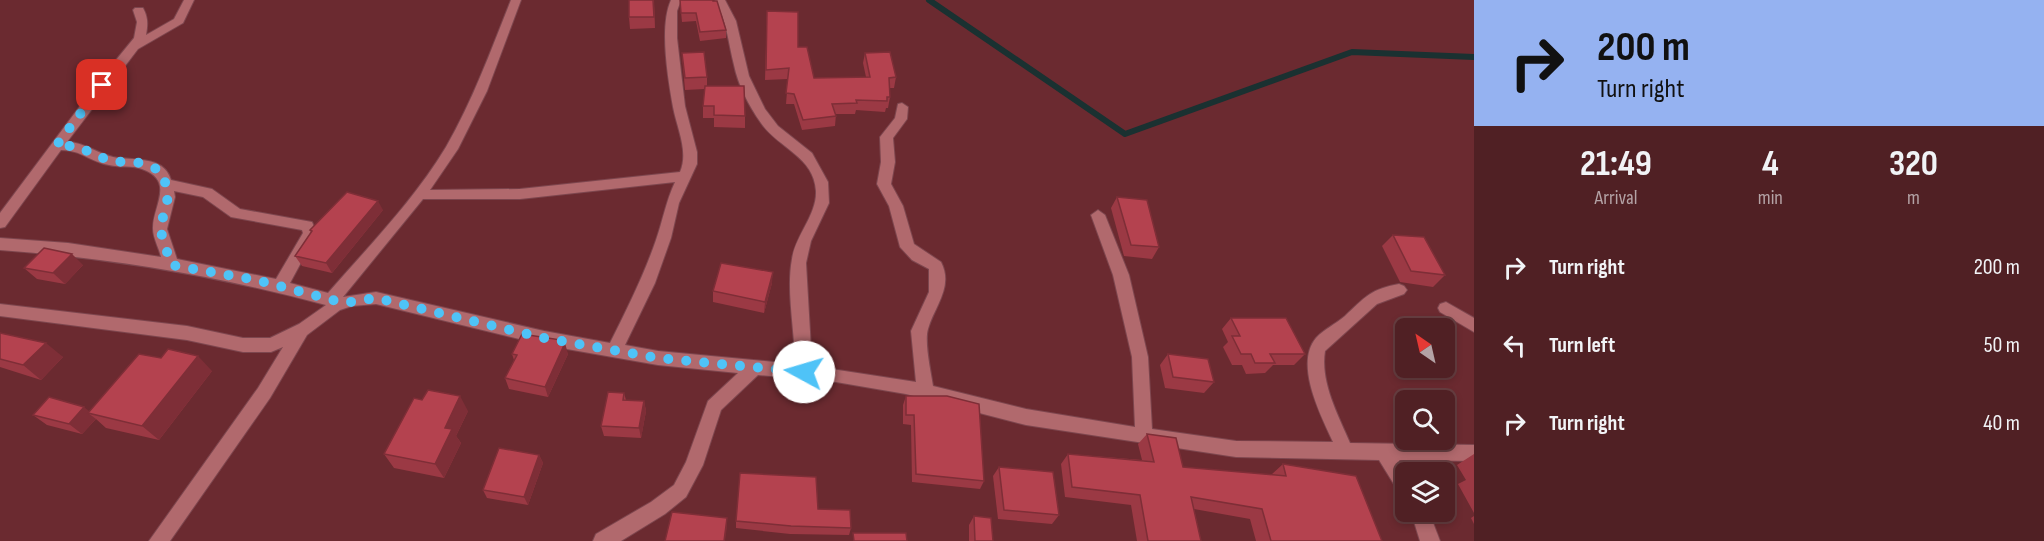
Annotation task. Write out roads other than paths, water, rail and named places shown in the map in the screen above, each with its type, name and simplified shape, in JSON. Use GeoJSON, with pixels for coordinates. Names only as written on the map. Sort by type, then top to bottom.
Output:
{"type":"FeatureCollection","features":[{"type":"Feature","properties":{"kind":"street"},"geometry":{"type":"LineString","coordinates":[[134,47],[179,21],[189,0]]}},
{"type":"Feature","properties":{"kind":"street"},"geometry":{"type":"LineString","coordinates":[[0,310],[188,333],[243,345],[271,345],[301,331],[337,301],[420,194],[451,148],[481,91],[516,0]]}},
{"type":"Feature","properties":{"kind":"street"},"geometry":{"type":"LineString","coordinates":[[615,350],[647,283],[690,164],[690,152],[679,106],[671,38],[671,11],[676,0]]}},
{"type":"Feature","properties":{"kind":"street"},"geometry":{"type":"LineString","coordinates":[[720,0],[735,30],[746,85],[760,112],[774,130],[808,156],[823,185],[823,204],[806,236],[800,254],[797,286],[803,330],[804,372]]}},
{"type":"Feature","properties":{"kind":"street"},"geometry":{"type":"LineString","coordinates":[[0,223],[56,146],[140,38],[143,22],[140,10]]}},
{"type":"Feature","properties":{"kind":"street"},"geometry":{"type":"LineString","coordinates":[[902,107],[901,119],[886,137],[888,162],[884,184],[896,206],[907,247],[917,256],[936,266],[937,292],[919,331],[925,392]]}},
{"type":"Feature","properties":{"kind":"street"},"geometry":{"type":"LineString","coordinates":[[56,146],[76,146],[110,161],[150,165],[159,170],[166,184],[168,197],[160,229],[171,265]]}},
{"type":"Feature","properties":{"kind":"street"},"geometry":{"type":"LineString","coordinates":[[420,194],[459,197],[520,196],[684,176]]}},
{"type":"Feature","properties":{"kind":"street"},"geometry":{"type":"LineString","coordinates":[[166,184],[207,193],[227,209],[243,216],[278,219],[307,226],[310,233],[307,242],[280,286]]}},
{"type":"Feature","properties":{"kind":"street"},"geometry":{"type":"LineString","coordinates":[[1098,215],[1121,275],[1140,357],[1143,436]]}},
{"type":"Feature","properties":{"kind":"street"},"geometry":{"type":"LineString","coordinates":[[0,244],[68,249],[171,265],[280,286],[337,301],[376,298],[544,338],[658,358],[804,372],[925,392],[1026,417],[1143,436],[1236,449],[1474,453]]}},
{"type":"Feature","properties":{"kind":"street"},"geometry":{"type":"LineString","coordinates":[[1345,451],[1316,374],[1316,351],[1324,340],[1350,321],[1368,300],[1381,293],[1399,290]]}},
{"type":"Feature","properties":{"kind":"street"},"geometry":{"type":"LineString","coordinates":[[1446,308],[1474,326]]}},
{"type":"Feature","properties":{"kind":"street"},"geometry":{"type":"LineString","coordinates":[[159,541],[264,393],[301,331]]}},
{"type":"Feature","properties":{"kind":"street"},"geometry":{"type":"LineString","coordinates":[[603,541],[658,508],[680,491],[694,465],[714,406],[755,367]]}},
{"type":"Feature","properties":{"kind":"street"},"geometry":{"type":"LineString","coordinates":[[1383,450],[1395,470]]}},
{"type":"Feature","properties":{"kind":"street"},"geometry":{"type":"LineString","coordinates":[[1423,522],[1430,541]]}},
{"type":"Feature","properties":{"kind":"waterway"},"geometry":{"type":"LineString","coordinates":[[929,0],[1125,134],[1352,52],[1474,57]]}}]}
